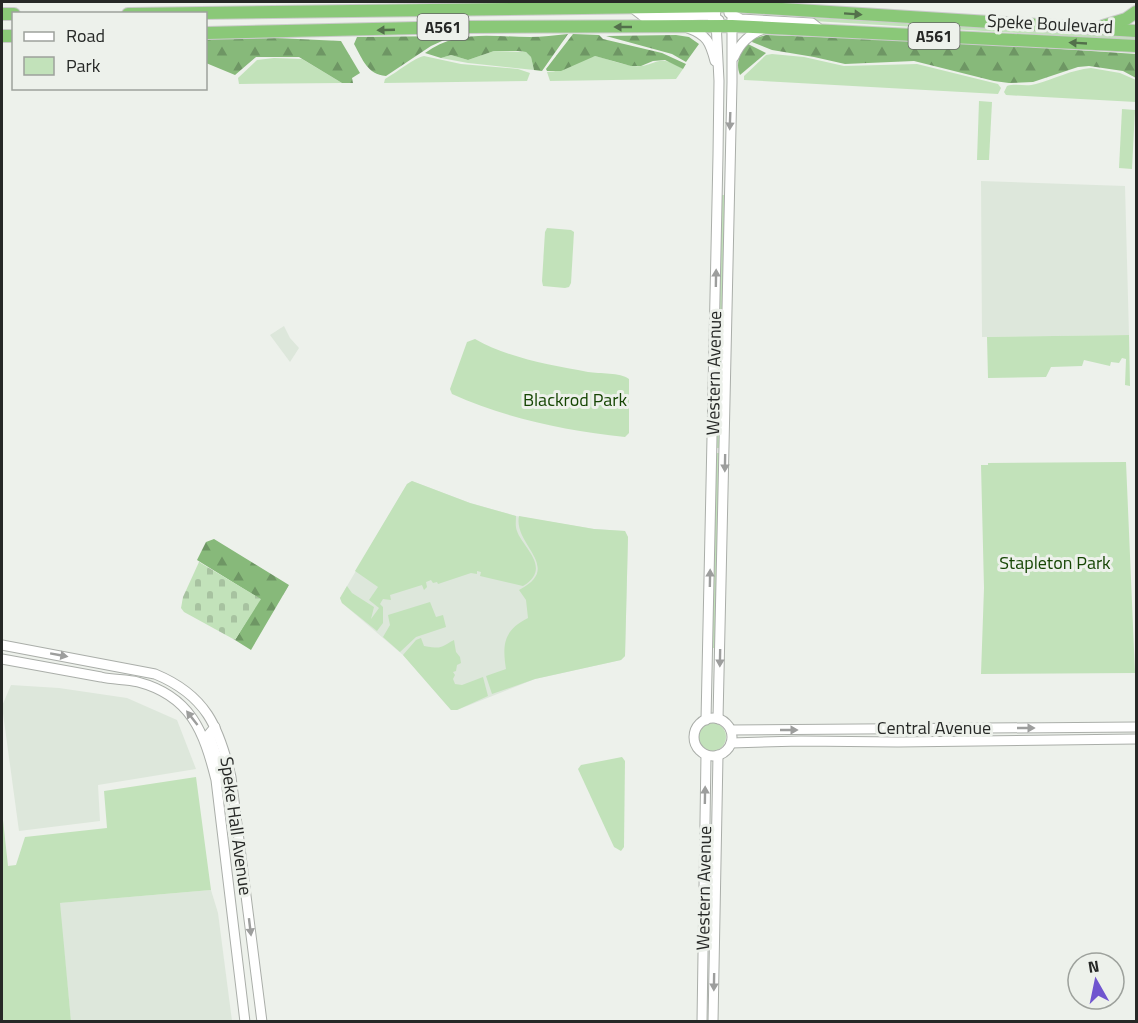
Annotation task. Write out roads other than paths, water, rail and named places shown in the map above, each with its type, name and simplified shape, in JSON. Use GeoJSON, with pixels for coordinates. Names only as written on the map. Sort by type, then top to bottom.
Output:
{"type":"FeatureCollection","features":[{"type":"Feature","properties":{"kind":"highway","name":"Speke Boulevard"},"geometry":{"type":"LineString","coordinates":[[207,13],[632,7],[716,13],[777,9],[1137,31]]}},
{"type":"Feature","properties":{"kind":"highway"},"geometry":{"type":"LineString","coordinates":[[345,11],[345,31]]}},
{"type":"Feature","properties":{"kind":"highway","name":"Speke Boulevard"},"geometry":{"type":"LineString","coordinates":[[207,33],[460,27],[681,26],[716,13],[731,12],[769,27],[1137,46]]}},
{"type":"Feature","properties":{"kind":"highway"},"geometry":{"type":"LineString","coordinates":[[1096,29],[1126,19],[1137,12]]}},
{"type":"Feature","properties":{"kind":"street"},"geometry":{"type":"LineString","coordinates":[[632,7],[645,2]]}},
{"type":"Feature","properties":{"kind":"street"},"geometry":{"type":"LineString","coordinates":[[753,2],[777,9]]}},
{"type":"Feature","properties":{"kind":"street","name":"Western Avenue"},"geometry":{"type":"LineString","coordinates":[[718,719],[732,62],[731,12]]}},
{"type":"Feature","properties":{"kind":"street","name":"A561"},"geometry":{"type":"LineString","coordinates":[[731,12],[741,19],[812,23],[821,30]]}},
{"type":"Feature","properties":{"kind":"street","name":"Western Avenue"},"geometry":{"type":"LineString","coordinates":[[706,720],[719,72],[716,13]]}},
{"type":"Feature","properties":{"kind":"street"},"geometry":{"type":"LineString","coordinates":[[681,26],[701,33],[706,38],[719,72]]}},
{"type":"Feature","properties":{"kind":"street"},"geometry":{"type":"LineString","coordinates":[[732,62],[740,44],[758,31],[769,27]]}},
{"type":"Feature","properties":{"kind":"street","name":"Speke Hall Avenue"},"geometry":{"type":"LineString","coordinates":[[2,645],[155,674],[187,691],[210,716],[223,742],[231,777],[262,1022]]}},
{"type":"Feature","properties":{"kind":"street","name":"Speke Hall Avenue"},"geometry":{"type":"LineString","coordinates":[[2,659],[136,682],[153,687],[178,702],[198,725],[208,747],[218,788],[245,1022]]}},
{"type":"Feature","properties":{"kind":"street"},"geometry":{"type":"LineString","coordinates":[[718,719],[728,725],[731,730],[731,743],[724,753],[706,754],[697,747],[694,736],[698,727],[706,720],[718,719]]}},
{"type":"Feature","properties":{"kind":"street"},"geometry":{"type":"LineString","coordinates":[[215,727],[209,734],[222,772],[218,788]]}},
{"type":"Feature","properties":{"kind":"street","name":"Central Avenue"},"geometry":{"type":"LineString","coordinates":[[731,730],[1137,727]]}},
{"type":"Feature","properties":{"kind":"street","name":"Central Avenue"},"geometry":{"type":"LineString","coordinates":[[731,743],[1137,739]]}},
{"type":"Feature","properties":{"kind":"street","name":"Western Avenue"},"geometry":{"type":"LineString","coordinates":[[702,1022],[706,754]]}},
{"type":"Feature","properties":{"kind":"street","name":"Western Avenue"},"geometry":{"type":"LineString","coordinates":[[713,1022],[718,755]]}},
{"type":"Feature","properties":{"kind":"park label","name":"Blackrod Park"},"geometry":{"type":"Point","coordinates":[575,400]}},
{"type":"Feature","properties":{"kind":"park label","name":"Stapleton Park"},"geometry":{"type":"Point","coordinates":[1055,563]}}]}
